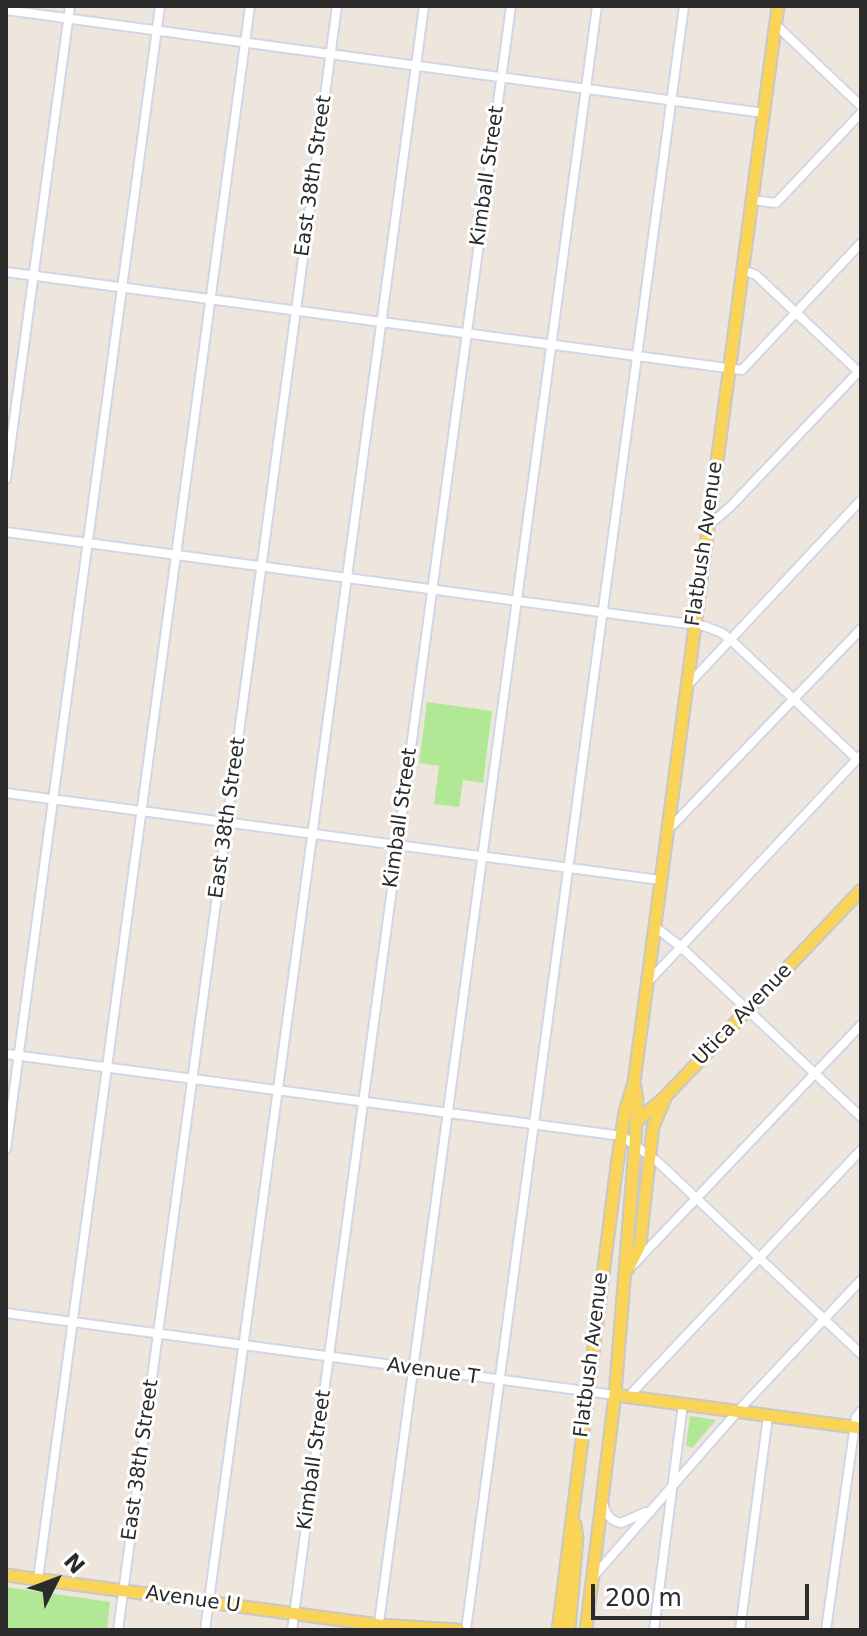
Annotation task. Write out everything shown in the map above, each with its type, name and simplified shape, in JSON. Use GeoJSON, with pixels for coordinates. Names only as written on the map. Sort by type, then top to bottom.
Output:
{"type":"FeatureCollection","features":[{"type":"Feature","properties":{"kind":"main road","name":"Flatbush Avenue"},"geometry":{"type":"LineString","coordinates":[[558,1630],[622,1136],[634,1082],[778,6]]}},
{"type":"Feature","properties":{"kind":"main road","name":"Utica Avenue"},"geometry":{"type":"LineString","coordinates":[[622,1136],[666,1096],[861,890]]}},
{"type":"Feature","properties":{"kind":"main road","name":"Flatbush Avenue"},"geometry":{"type":"LineString","coordinates":[[586,1630],[615,1395],[637,1121],[634,1082]]}},
{"type":"Feature","properties":{"kind":"main road"},"geometry":{"type":"LineString","coordinates":[[625,1273],[640,1245],[653,1127],[666,1096]]}},
{"type":"Feature","properties":{"kind":"main road","name":"Avenue T"},"geometry":{"type":"LineString","coordinates":[[615,1395],[858,1428]]}},
{"type":"Feature","properties":{"kind":"main road"},"geometry":{"type":"LineString","coordinates":[[569,1630],[577,1538],[572,1512]]}},
{"type":"Feature","properties":{"kind":"main road","name":"Avenue U"},"geometry":{"type":"LineString","coordinates":[[6,1575],[294,1613],[396,1630]]}},
{"type":"Feature","properties":{"kind":"main road","name":"Avenue U"},"geometry":{"type":"LineString","coordinates":[[379,1627],[459,1630]]}},
{"type":"Feature","properties":{"kind":"street"},"geometry":{"type":"LineString","coordinates":[[6,479],[70,6]]}},
{"type":"Feature","properties":{"kind":"street"},"geometry":{"type":"LineString","coordinates":[[6,1149],[160,6]]}},
{"type":"Feature","properties":{"kind":"street"},"geometry":{"type":"LineString","coordinates":[[38,1579],[250,6]]}},
{"type":"Feature","properties":{"kind":"street","name":"East 38th Street"},"geometry":{"type":"LineString","coordinates":[[118,1630],[337,6]]}},
{"type":"Feature","properties":{"kind":"street"},"geometry":{"type":"LineString","coordinates":[[205,1630],[424,6]]}},
{"type":"Feature","properties":{"kind":"street","name":"Kimball Street"},"geometry":{"type":"LineString","coordinates":[[292,1630],[511,6]]}},
{"type":"Feature","properties":{"kind":"street"},"geometry":{"type":"LineString","coordinates":[[379,1627],[597,6]]}},
{"type":"Feature","properties":{"kind":"street"},"geometry":{"type":"LineString","coordinates":[[466,1630],[684,6]]}},
{"type":"Feature","properties":{"kind":"street"},"geometry":{"type":"LineString","coordinates":[[6,10],[764,113]]}},
{"type":"Feature","properties":{"kind":"street"},"geometry":{"type":"LineString","coordinates":[[776,25],[861,106]]}},
{"type":"Feature","properties":{"kind":"street"},"geometry":{"type":"LineString","coordinates":[[752,200],[776,203],[861,113]]}},
{"type":"Feature","properties":{"kind":"street"},"geometry":{"type":"LineString","coordinates":[[6,272],[742,370],[861,243]]}},
{"type":"Feature","properties":{"kind":"street"},"geometry":{"type":"LineString","coordinates":[[707,527],[731,506],[860,371],[756,275],[743,270]]}},
{"type":"Feature","properties":{"kind":"street"},"geometry":{"type":"LineString","coordinates":[[686,687],[861,500]]}},
{"type":"Feature","properties":{"kind":"street"},"geometry":{"type":"LineString","coordinates":[[6,532],[694,625],[713,629],[731,640],[859,757],[647,983]]}},
{"type":"Feature","properties":{"kind":"street"},"geometry":{"type":"LineString","coordinates":[[666,833],[861,629]]}},
{"type":"Feature","properties":{"kind":"street"},"geometry":{"type":"LineString","coordinates":[[6,793],[660,880]]}},
{"type":"Feature","properties":{"kind":"street"},"geometry":{"type":"LineString","coordinates":[[654,926],[681,947],[861,1117]]}},
{"type":"Feature","properties":{"kind":"street"},"geometry":{"type":"LineString","coordinates":[[625,1273],[861,1025]]}},
{"type":"Feature","properties":{"kind":"street"},"geometry":{"type":"LineString","coordinates":[[6,1054],[622,1136],[697,1199],[861,1354]]}},
{"type":"Feature","properties":{"kind":"street"},"geometry":{"type":"LineString","coordinates":[[628,1397],[861,1150]]}},
{"type":"Feature","properties":{"kind":"street"},"geometry":{"type":"LineString","coordinates":[[593,1576],[737,1412],[861,1280]]}},
{"type":"Feature","properties":{"kind":"street","name":"Avenue T"},"geometry":{"type":"LineString","coordinates":[[6,1313],[615,1395]]}},
{"type":"Feature","properties":{"kind":"street"},"geometry":{"type":"LineString","coordinates":[[654,1630],[683,1404]]}},
{"type":"Feature","properties":{"kind":"street"},"geometry":{"type":"LineString","coordinates":[[826,1630],[858,1428],[856,1417],[861,1411]]}},
{"type":"Feature","properties":{"kind":"street"},"geometry":{"type":"LineString","coordinates":[[740,1630],[768,1416]]}},
{"type":"Feature","properties":{"kind":"street"},"geometry":{"type":"LineString","coordinates":[[602,1495],[604,1511],[613,1521],[621,1523],[650,1510]]}},
{"type":"Feature","properties":{"kind":"green space"},"geometry":{"type":"Polygon","coordinates":[[[427,702],[492,711],[483,783],[463,780],[459,807],[434,804],[439,766],[419,763],[427,702]]]}},
{"type":"Feature","properties":{"kind":"green space"},"geometry":{"type":"Polygon","coordinates":[[[690,1416],[716,1420],[692,1448],[686,1445],[690,1416]]]}},
{"type":"Feature","properties":{"kind":"green space"},"geometry":{"type":"Polygon","coordinates":[[[6,1587],[110,1602],[107,1630],[6,1630],[6,1587]]]}}]}
